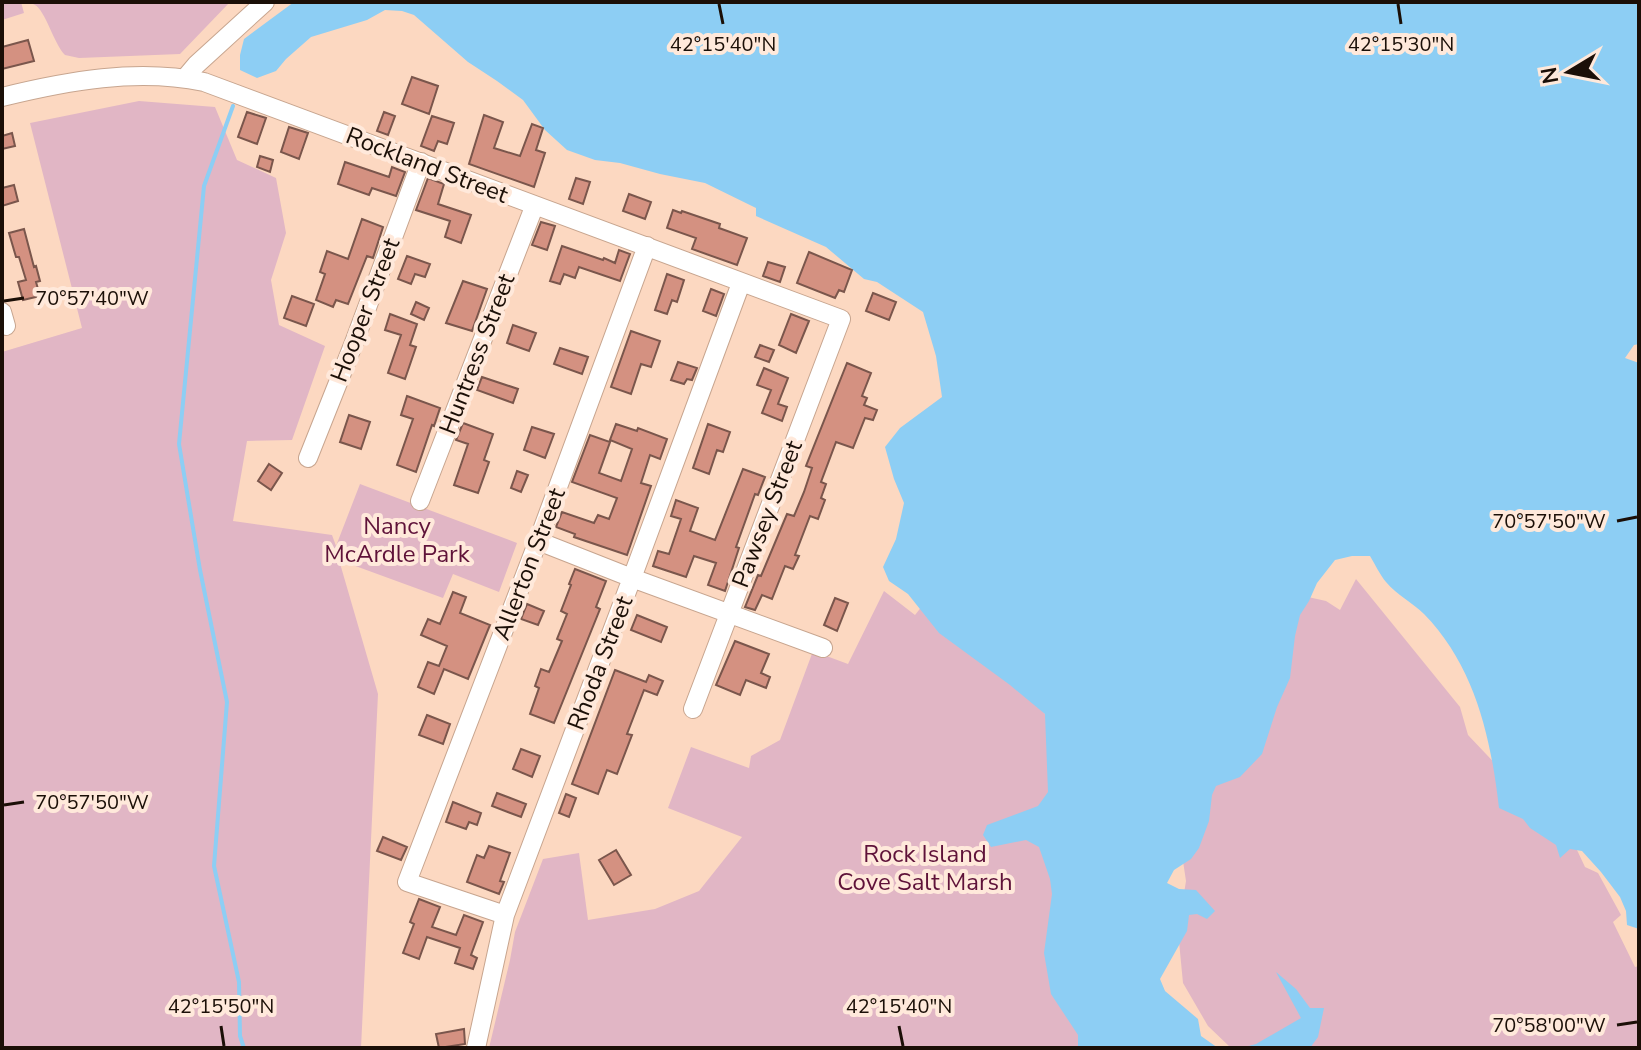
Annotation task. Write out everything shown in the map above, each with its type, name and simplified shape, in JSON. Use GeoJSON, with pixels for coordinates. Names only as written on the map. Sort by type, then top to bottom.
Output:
{"type":"FeatureCollection","features":[{"type":"Feature","properties":{"kind":"street"},"geometry":{"type":"LineString","coordinates":[[185,78],[265,2]]}},
{"type":"Feature","properties":{"kind":"street","name":"Rockland Street"},"geometry":{"type":"LineString","coordinates":[[2,97],[75,82],[127,77],[185,78],[222,88],[534,207],[841,319]]}},
{"type":"Feature","properties":{"kind":"street","name":"Hooper Street"},"geometry":{"type":"LineString","coordinates":[[308,458],[421,162]]}},
{"type":"Feature","properties":{"kind":"street","name":"Huntress Street"},"geometry":{"type":"LineString","coordinates":[[420,501],[534,207]]}},
{"type":"Feature","properties":{"kind":"street","name":"Allerton Street"},"geometry":{"type":"LineString","coordinates":[[505,915],[407,882],[647,246]]}},
{"type":"Feature","properties":{"kind":"street","name":"Rhoda Street"},"geometry":{"type":"LineString","coordinates":[[476,1048],[505,915],[741,283]]}},
{"type":"Feature","properties":{"kind":"street","name":"Pawsey Street"},"geometry":{"type":"LineString","coordinates":[[693,709],[841,319]]}},
{"type":"Feature","properties":{"kind":"street"},"geometry":{"type":"LineString","coordinates":[[538,541],[823,648]]}},
{"type":"Feature","properties":{"kind":"green space"},"geometry":{"type":"Polygon","coordinates":[[[2,2],[21,2],[24,13],[2,20],[2,2]]]}},
{"type":"Feature","properties":{"kind":"green space"},"geometry":{"type":"Polygon","coordinates":[[[22,2],[230,2],[180,54],[79,58],[65,55],[39,8],[22,2]]]}},
{"type":"Feature","properties":{"kind":"green space","name":"Nancy McArdle Park"},"geometry":{"type":"Polygon","coordinates":[[[139,101],[215,107],[237,160],[276,178],[286,233],[271,280],[279,325],[325,346],[292,440],[247,441],[233,521],[332,535],[336,546],[360,484],[517,543],[499,592],[453,574],[443,598],[339,560],[378,694],[361,1048],[2,1048],[2,352],[82,328],[30,123],[139,101]]]}},
{"type":"Feature","properties":{"kind":"green space"},"geometry":{"type":"Polygon","coordinates":[[[1356,579],[1460,707],[1468,735],[1577,850],[1585,867],[1598,873],[1621,915],[1613,922],[1635,967],[1639,966],[1639,1048],[1231,1048],[1208,1026],[1183,983],[1178,931],[1186,881],[1178,828],[1289,625],[1308,597],[1326,601],[1340,610],[1356,579]]]}},
{"type":"Feature","properties":{"kind":"green space","name":"Rock Island Cove Salt Marsh"},"geometry":{"type":"Polygon","coordinates":[[[941,582],[1045,714],[1149,959],[1175,1012],[1198,1048],[489,1048],[515,932],[543,859],[579,853],[588,920],[655,909],[699,891],[742,837],[668,808],[691,747],[749,768],[751,756],[780,740],[813,651],[848,664],[884,591],[915,615],[941,582]]]}},
{"type":"Feature","properties":{"kind":"water"},"geometry":{"type":"Polygon","coordinates":[[[294,2],[1639,2],[1639,344],[1634,345],[1625,358],[1639,363],[1639,929],[1627,925],[1626,911],[1620,897],[1582,851],[1570,849],[1560,858],[1556,845],[1530,828],[1523,819],[1499,808],[1491,755],[1478,704],[1456,656],[1424,614],[1386,582],[1370,556],[1352,556],[1335,560],[1317,583],[1300,615],[1290,678],[1262,754],[1240,777],[1216,786],[1209,821],[1199,848],[1191,859],[1174,870],[1167,883],[1179,889],[1196,890],[1215,911],[1207,919],[1197,914],[1189,915],[1187,931],[1160,979],[1165,991],[1198,1019],[1201,1036],[1218,1048],[1078,1048],[1078,1035],[1051,994],[1044,953],[1052,894],[1039,847],[1026,840],[991,847],[983,835],[987,825],[1038,806],[1048,792],[1045,714],[939,633],[908,594],[889,581],[883,567],[896,539],[904,503],[885,447],[900,428],[942,397],[936,356],[923,312],[877,282],[864,279],[826,247],[756,216],[756,208],[705,183],[595,160],[567,150],[545,130],[523,100],[468,62],[414,15],[385,10],[367,20],[311,37],[276,71],[257,78],[240,70],[244,39],[294,2]]]}},
{"type":"Feature","properties":{"kind":"water"},"geometry":{"type":"Polygon","coordinates":[[[1276,972],[1296,989],[1310,1008],[1324,1008],[1318,1037],[1310,1048],[1241,1048],[1256,1044],[1301,1018],[1276,972]]]}},
{"type":"Feature","properties":{"kind":"building"},"geometry":{"type":"Polygon","coordinates":[[[28,40],[34,61],[2,69],[2,47],[28,40]]]}},
{"type":"Feature","properties":{"kind":"building"},"geometry":{"type":"Polygon","coordinates":[[[412,77],[438,86],[429,114],[402,104],[412,77]]]}},
{"type":"Feature","properties":{"kind":"building"},"geometry":{"type":"Polygon","coordinates":[[[247,112],[266,118],[257,144],[238,137],[247,112]]]}},
{"type":"Feature","properties":{"kind":"building"},"geometry":{"type":"Polygon","coordinates":[[[384,112],[395,116],[388,135],[377,131],[384,112]]]}},
{"type":"Feature","properties":{"kind":"building"},"geometry":{"type":"Polygon","coordinates":[[[484,115],[503,122],[494,148],[520,156],[532,124],[543,128],[536,150],[545,153],[534,187],[469,164],[484,115]]]}},
{"type":"Feature","properties":{"kind":"building"},"geometry":{"type":"Polygon","coordinates":[[[432,116],[454,123],[447,144],[438,141],[434,151],[421,146],[432,116]]]}},
{"type":"Feature","properties":{"kind":"building"},"geometry":{"type":"Polygon","coordinates":[[[289,127],[308,133],[299,159],[281,152],[289,127]]]}},
{"type":"Feature","properties":{"kind":"building"},"geometry":{"type":"Polygon","coordinates":[[[12,133],[15,146],[2,149],[2,136],[12,133]]]}},
{"type":"Feature","properties":{"kind":"building"},"geometry":{"type":"Polygon","coordinates":[[[260,156],[273,160],[270,172],[257,167],[260,156]]]}},
{"type":"Feature","properties":{"kind":"building"},"geometry":{"type":"Polygon","coordinates":[[[345,162],[389,177],[392,167],[405,172],[396,196],[372,188],[369,195],[338,184],[345,162]]]}},
{"type":"Feature","properties":{"kind":"building"},"geometry":{"type":"Polygon","coordinates":[[[428,178],[444,184],[438,204],[471,215],[461,243],[445,237],[450,221],[416,210],[428,178]]]}},
{"type":"Feature","properties":{"kind":"building"},"geometry":{"type":"Polygon","coordinates":[[[576,178],[590,182],[583,204],[569,199],[576,178]]]}},
{"type":"Feature","properties":{"kind":"building"},"geometry":{"type":"Polygon","coordinates":[[[14,185],[18,201],[2,206],[2,188],[14,185]]]}},
{"type":"Feature","properties":{"kind":"building"},"geometry":{"type":"Polygon","coordinates":[[[629,194],[651,202],[645,219],[623,211],[629,194]]]}},
{"type":"Feature","properties":{"kind":"building"},"geometry":{"type":"Polygon","coordinates":[[[673,210],[720,224],[719,228],[747,238],[737,265],[692,249],[696,238],[667,228],[673,210]]]}},
{"type":"Feature","properties":{"kind":"building"},"geometry":{"type":"Polygon","coordinates":[[[362,219],[383,227],[373,258],[367,256],[348,304],[336,300],[333,307],[316,300],[325,274],[320,272],[327,251],[348,259],[362,219]]]}},
{"type":"Feature","properties":{"kind":"building"},"geometry":{"type":"Polygon","coordinates":[[[541,222],[555,226],[547,250],[532,245],[541,222]]]}},
{"type":"Feature","properties":{"kind":"building"},"geometry":{"type":"Polygon","coordinates":[[[24,229],[40,281],[36,282],[40,296],[23,300],[18,282],[26,280],[9,233],[24,229]]]}},
{"type":"Feature","properties":{"kind":"building"},"geometry":{"type":"Polygon","coordinates":[[[562,246],[615,263],[619,250],[630,254],[620,281],[579,267],[575,278],[564,274],[560,284],[550,281],[562,246]]]}},
{"type":"Feature","properties":{"kind":"building"},"geometry":{"type":"Polygon","coordinates":[[[809,252],[852,270],[844,292],[839,290],[835,298],[797,283],[809,252]]]}},
{"type":"Feature","properties":{"kind":"building"},"geometry":{"type":"Polygon","coordinates":[[[407,256],[430,264],[425,277],[415,274],[411,284],[398,279],[407,256]]]}},
{"type":"Feature","properties":{"kind":"building"},"geometry":{"type":"Polygon","coordinates":[[[768,262],[785,267],[780,282],[763,276],[768,262]]]}},
{"type":"Feature","properties":{"kind":"building"},"geometry":{"type":"Polygon","coordinates":[[[667,274],[684,280],[677,302],[672,300],[667,314],[655,310],[667,274]]]}},
{"type":"Feature","properties":{"kind":"building"},"geometry":{"type":"Polygon","coordinates":[[[463,281],[487,289],[472,331],[446,323],[463,281]]]}},
{"type":"Feature","properties":{"kind":"building"},"geometry":{"type":"Polygon","coordinates":[[[711,289],[724,294],[716,316],[703,311],[711,289]]]}},
{"type":"Feature","properties":{"kind":"building"},"geometry":{"type":"Polygon","coordinates":[[[873,293],[896,302],[889,320],[866,311],[873,293]]]}},
{"type":"Feature","properties":{"kind":"building"},"geometry":{"type":"Polygon","coordinates":[[[292,296],[314,304],[306,326],[284,318],[292,296]]]}},
{"type":"Feature","properties":{"kind":"building"},"geometry":{"type":"Polygon","coordinates":[[[416,302],[429,308],[424,320],[411,314],[416,302]]]}},
{"type":"Feature","properties":{"kind":"building"},"geometry":{"type":"Polygon","coordinates":[[[390,314],[417,324],[410,345],[416,347],[405,379],[388,373],[401,335],[385,330],[390,314]]]}},
{"type":"Feature","properties":{"kind":"building"},"geometry":{"type":"Polygon","coordinates":[[[791,314],[809,321],[796,353],[779,345],[791,314]]]}},
{"type":"Feature","properties":{"kind":"building"},"geometry":{"type":"Polygon","coordinates":[[[513,325],[536,333],[529,351],[507,343],[513,325]]]}},
{"type":"Feature","properties":{"kind":"building"},"geometry":{"type":"Polygon","coordinates":[[[631,331],[660,341],[651,367],[641,364],[631,394],[611,387],[631,331]]]}},
{"type":"Feature","properties":{"kind":"building"},"geometry":{"type":"Polygon","coordinates":[[[760,345],[774,350],[769,362],[755,357],[760,345]]]}},
{"type":"Feature","properties":{"kind":"building"},"geometry":{"type":"Polygon","coordinates":[[[560,348],[588,357],[582,374],[554,364],[560,348]]]}},
{"type":"Feature","properties":{"kind":"building"},"geometry":{"type":"Polygon","coordinates":[[[678,362],[697,368],[692,380],[687,379],[684,384],[671,380],[678,362]]]}},
{"type":"Feature","properties":{"kind":"building"},"geometry":{"type":"Polygon","coordinates":[[[847,363],[871,373],[862,396],[867,398],[864,405],[877,410],[873,420],[865,418],[853,448],[836,442],[821,482],[826,484],[821,498],[825,500],[818,519],[810,516],[793,569],[785,566],[772,599],[762,595],[755,610],[745,607],[787,514],[794,516],[812,468],[806,466],[847,363]]]}},
{"type":"Feature","properties":{"kind":"building"},"geometry":{"type":"Polygon","coordinates":[[[764,368],[788,378],[778,404],[787,407],[782,421],[762,413],[771,390],[757,385],[764,368]]]}},
{"type":"Feature","properties":{"kind":"building"},"geometry":{"type":"Polygon","coordinates":[[[482,377],[518,389],[513,403],[477,390],[482,377]]]}},
{"type":"Feature","properties":{"kind":"building"},"geometry":{"type":"Polygon","coordinates":[[[407,396],[440,408],[416,472],[397,465],[413,419],[401,415],[407,396]]]}},
{"type":"Feature","properties":{"kind":"building"},"geometry":{"type":"Polygon","coordinates":[[[349,415],[370,422],[361,449],[340,442],[349,415]]]}},
{"type":"Feature","properties":{"kind":"building"},"geometry":{"type":"Polygon","coordinates":[[[463,423],[493,434],[484,460],[489,462],[478,493],[454,485],[468,444],[456,440],[463,423]]]}},
{"type":"Feature","properties":{"kind":"building"},"geometry":{"type":"Polygon","coordinates":[[[616,424],[667,439],[660,459],[650,455],[641,483],[651,486],[627,555],[574,537],[575,534],[556,527],[562,512],[594,523],[598,515],[609,519],[617,498],[572,482],[590,435],[610,442],[599,473],[621,481],[632,449],[610,440],[616,424]]]}},
{"type":"Feature","properties":{"kind":"building"},"geometry":{"type":"Polygon","coordinates":[[[708,424],[730,432],[723,452],[717,450],[709,474],[693,468],[708,424]]]}},
{"type":"Feature","properties":{"kind":"building"},"geometry":{"type":"Polygon","coordinates":[[[532,427],[554,434],[545,458],[524,450],[532,427]]]}},
{"type":"Feature","properties":{"kind":"building"},"geometry":{"type":"Polygon","coordinates":[[[269,464],[282,473],[271,490],[258,481],[269,464]]]}},
{"type":"Feature","properties":{"kind":"building"},"geometry":{"type":"Polygon","coordinates":[[[743,469],[765,477],[758,495],[755,494],[736,547],[739,548],[725,591],[708,585],[716,563],[694,556],[686,577],[653,566],[658,551],[669,554],[681,519],[671,516],[676,500],[698,508],[690,531],[715,540],[743,469]]]}},
{"type":"Feature","properties":{"kind":"building"},"geometry":{"type":"Polygon","coordinates":[[[517,471],[528,475],[521,492],[511,488],[517,471]]]}},
{"type":"Feature","properties":{"kind":"building"},"geometry":{"type":"Polygon","coordinates":[[[575,569],[606,581],[596,607],[600,609],[554,723],[530,714],[539,688],[535,686],[541,669],[549,672],[562,641],[557,639],[567,614],[561,611],[575,569]]]}},
{"type":"Feature","properties":{"kind":"building"},"geometry":{"type":"Polygon","coordinates":[[[453,592],[466,597],[460,613],[490,625],[468,679],[444,669],[434,694],[418,687],[428,662],[439,666],[447,646],[421,635],[428,619],[440,624],[453,592]]]}},
{"type":"Feature","properties":{"kind":"building"},"geometry":{"type":"Polygon","coordinates":[[[835,598],[848,603],[837,631],[824,625],[835,598]]]}},
{"type":"Feature","properties":{"kind":"building"},"geometry":{"type":"Polygon","coordinates":[[[527,604],[544,611],[538,625],[521,619],[527,604]]]}},
{"type":"Feature","properties":{"kind":"building"},"geometry":{"type":"Polygon","coordinates":[[[637,615],[667,627],[661,642],[631,630],[637,615]]]}},
{"type":"Feature","properties":{"kind":"building"},"geometry":{"type":"Polygon","coordinates":[[[735,641],[769,654],[761,673],[770,677],[766,688],[746,680],[740,695],[716,685],[735,641]]]}},
{"type":"Feature","properties":{"kind":"building"},"geometry":{"type":"Polygon","coordinates":[[[615,670],[646,682],[649,675],[663,681],[657,695],[644,690],[627,734],[632,735],[617,774],[607,770],[598,794],[572,784],[615,670]]]}},
{"type":"Feature","properties":{"kind":"building"},"geometry":{"type":"Polygon","coordinates":[[[427,715],[450,724],[443,744],[419,735],[427,715]]]}},
{"type":"Feature","properties":{"kind":"building"},"geometry":{"type":"Polygon","coordinates":[[[521,749],[540,756],[532,777],[513,769],[521,749]]]}},
{"type":"Feature","properties":{"kind":"building"},"geometry":{"type":"Polygon","coordinates":[[[497,793],[526,804],[521,817],[492,806],[497,793]]]}},
{"type":"Feature","properties":{"kind":"building"},"geometry":{"type":"Polygon","coordinates":[[[566,794],[576,798],[569,817],[559,813],[566,794]]]}},
{"type":"Feature","properties":{"kind":"building"},"geometry":{"type":"Polygon","coordinates":[[[453,802],[481,813],[477,825],[469,822],[466,829],[446,822],[453,802]]]}},
{"type":"Feature","properties":{"kind":"building"},"geometry":{"type":"Polygon","coordinates":[[[383,837],[407,847],[401,860],[377,851],[383,837]]]}},
{"type":"Feature","properties":{"kind":"building"},"geometry":{"type":"Polygon","coordinates":[[[489,846],[510,853],[500,881],[504,882],[499,894],[467,882],[477,855],[484,858],[489,846]]]}},
{"type":"Feature","properties":{"kind":"building"},"geometry":{"type":"Polygon","coordinates":[[[616,850],[631,875],[614,885],[599,860],[616,850]]]}},
{"type":"Feature","properties":{"kind":"building"},"geometry":{"type":"Polygon","coordinates":[[[419,899],[440,907],[432,927],[456,935],[464,915],[483,922],[471,955],[477,958],[473,969],[455,963],[460,948],[427,937],[419,959],[403,953],[419,899]]]}},
{"type":"Feature","properties":{"kind":"building"},"geometry":{"type":"Polygon","coordinates":[[[464,1029],[465,1044],[439,1048],[436,1034],[464,1029]]]}},
{"type":"Feature","properties":{"kind":"waterway"},"geometry":{"type":"LineString","coordinates":[[233,106],[204,186],[179,444],[200,570],[227,702],[214,866],[239,982],[240,1036],[244,1048]]}}]}
